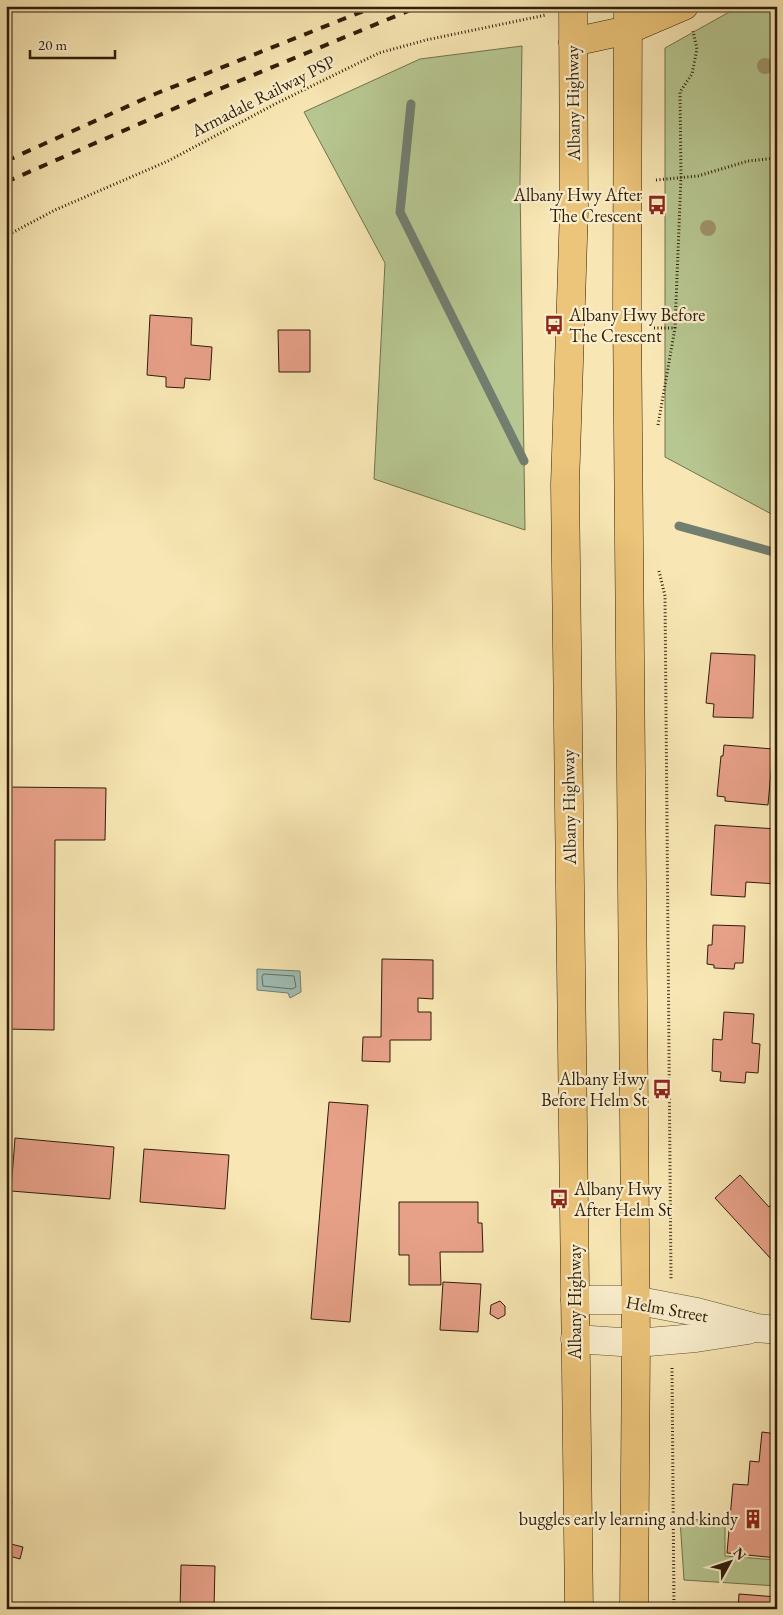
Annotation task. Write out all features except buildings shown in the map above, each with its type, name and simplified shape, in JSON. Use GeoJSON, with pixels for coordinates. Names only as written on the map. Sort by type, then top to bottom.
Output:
{"type":"FeatureCollection","features":[{"type":"Feature","properties":{"kind":"main road","name":"Albany Highway"},"geometry":{"type":"LineString","coordinates":[[573,6],[574,226],[565,485],[579,1609]]}},
{"type":"Feature","properties":{"kind":"main road"},"geometry":{"type":"LineString","coordinates":[[573,42],[628,18],[684,6]]}},
{"type":"Feature","properties":{"kind":"main road"},"geometry":{"type":"LineString","coordinates":[[628,18],[627,329],[634,1300],[636,1343],[634,1609]]}},
{"type":"Feature","properties":{"kind":"street","name":"Helm Street"},"geometry":{"type":"LineString","coordinates":[[575,1300],[634,1300],[698,1312],[767,1329]]}},
{"type":"Feature","properties":{"kind":"street","name":"Helm Street"},"geometry":{"type":"LineString","coordinates":[[576,1340],[636,1343],[767,1329]]}},
{"type":"Feature","properties":{"kind":"path","name":"Armadale Railway PSP"},"geometry":{"type":"LineString","coordinates":[[6,236],[55,210],[168,161],[277,103],[379,54],[426,40],[544,16]]}},
{"type":"Feature","properties":{"kind":"path"},"geometry":{"type":"LineString","coordinates":[[658,426],[675,328],[681,177],[680,92],[692,74],[697,49]]}},
{"type":"Feature","properties":{"kind":"path"},"geometry":{"type":"LineString","coordinates":[[628,183],[698,176],[748,161],[777,158]]}},
{"type":"Feature","properties":{"kind":"path"},"geometry":{"type":"LineString","coordinates":[[627,329],[675,328]]}},
{"type":"Feature","properties":{"kind":"path"},"geometry":{"type":"LineString","coordinates":[[659,568],[665,596],[671,1288]]}},
{"type":"Feature","properties":{"kind":"path"},"geometry":{"type":"LineString","coordinates":[[672,1367],[674,1609]]}},
{"type":"Feature","properties":{"kind":"green space"},"geometry":{"type":"Polygon","coordinates":[[[740,6],[777,6],[777,517],[665,457],[665,48],[740,6]]]}},
{"type":"Feature","properties":{"kind":"green space"},"geometry":{"type":"Polygon","coordinates":[[[522,46],[520,183],[525,530],[374,479],[385,263],[304,112],[420,59],[522,46]]]}},
{"type":"Feature","properties":{"kind":"green space"},"geometry":{"type":"Polygon","coordinates":[[[680,1519],[705,1520],[711,1527],[725,1526],[725,1556],[777,1560],[777,1586],[684,1580],[680,1519]]]}},
{"type":"Feature","properties":{"kind":"water"},"geometry":{"type":"Polygon","coordinates":[[[257,969],[300,971],[301,992],[290,998],[288,993],[257,990],[257,969]]]}},
{"type":"Feature","properties":{"kind":"waterway"},"geometry":{"type":"LineString","coordinates":[[411,104],[400,212],[524,461]]}},
{"type":"Feature","properties":{"kind":"waterway"},"geometry":{"type":"LineString","coordinates":[[679,526],[777,553]]}},
{"type":"Feature","properties":{"kind":"railway"},"geometry":{"type":"LineString","coordinates":[[6,161],[155,94],[376,6]]}},
{"type":"Feature","properties":{"kind":"railway"},"geometry":{"type":"LineString","coordinates":[[6,182],[210,93],[420,6]]}},
{"type":"Feature","properties":{"kind":"place","name":"Albany Hwy After The Crescent"},"geometry":{"type":"Point","coordinates":[657,205]}},
{"type":"Feature","properties":{"kind":"place","name":"Albany Hwy Before The Crescent"},"geometry":{"type":"Point","coordinates":[554,325]}},
{"type":"Feature","properties":{"kind":"place","name":"Albany Hwy Before Helm St"},"geometry":{"type":"Point","coordinates":[662,1089]}},
{"type":"Feature","properties":{"kind":"place","name":"Albany Hwy After Helm St"},"geometry":{"type":"Point","coordinates":[559,1199]}},
{"type":"Feature","properties":{"kind":"place","name":"buggles early learning and kindy"},"geometry":{"type":"Point","coordinates":[753,1519]}}]}
